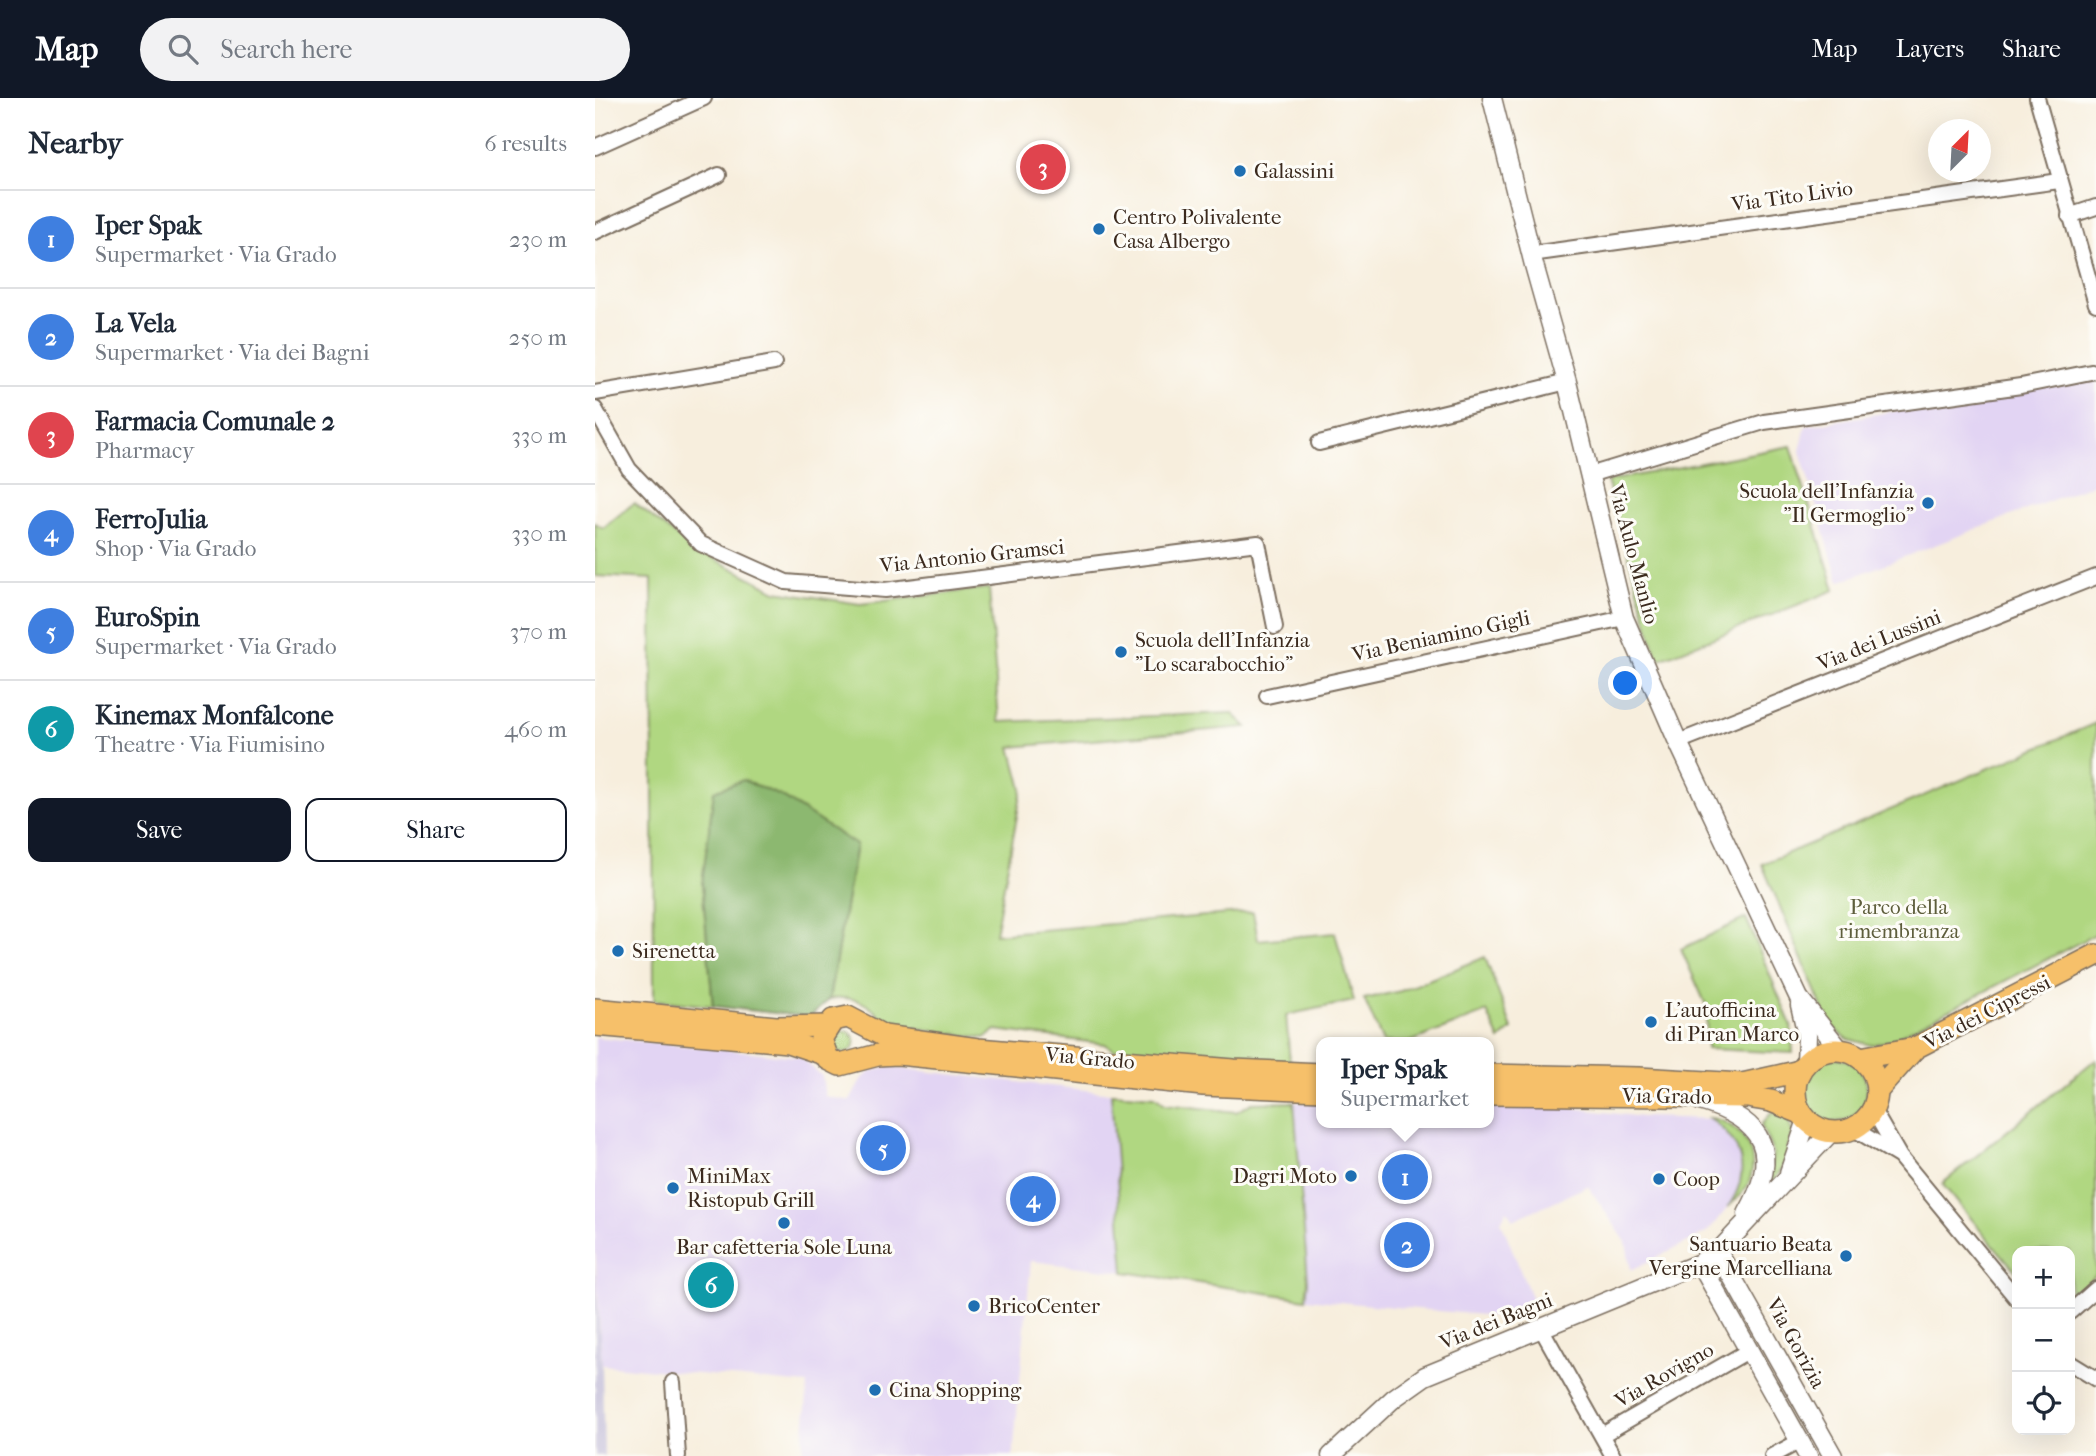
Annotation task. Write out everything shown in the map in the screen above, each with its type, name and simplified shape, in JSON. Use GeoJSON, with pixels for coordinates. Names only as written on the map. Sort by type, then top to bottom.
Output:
{"type":"FeatureCollection","features":[{"type":"Feature","properties":{"kind":"main road","name":"Via dei Cipressi"},"geometry":{"type":"LineString","coordinates":[[1850,1054],[1915,1048],[2096,955]]}},
{"type":"Feature","properties":{"kind":"main road","name":"Via Grado"},"geometry":{"type":"LineString","coordinates":[[595,1009],[776,1027],[827,1026],[840,1018],[848,1017],[884,1036],[978,1049],[1234,1070],[1316,1074]]}},
{"type":"Feature","properties":{"kind":"main road","name":"Via Grado"},"geometry":{"type":"LineString","coordinates":[[595,1024],[788,1042],[824,1054],[840,1065],[849,1065],[862,1058],[898,1055],[1203,1085],[1316,1090]]}},
{"type":"Feature","properties":{"kind":"main road"},"geometry":{"type":"LineString","coordinates":[[862,1024],[869,1045],[862,1058]]}},
{"type":"Feature","properties":{"kind":"main road"},"geometry":{"type":"LineString","coordinates":[[824,1054],[821,1039],[827,1026]]}},
{"type":"Feature","properties":{"kind":"main road","name":"Via dei Cipressi"},"geometry":{"type":"LineString","coordinates":[[1875,1100],[1915,1048]]}},
{"type":"Feature","properties":{"kind":"main road"},"geometry":{"type":"LineString","coordinates":[[1828,1051],[1850,1054],[1869,1067],[1875,1100],[1854,1129],[1831,1132],[1804,1116],[1795,1092],[1803,1067],[1828,1051]]}},
{"type":"Feature","properties":{"kind":"main road","name":"Via Grado"},"geometry":{"type":"LineString","coordinates":[[1494,1076],[1639,1078],[1742,1084],[1803,1067]]}},
{"type":"Feature","properties":{"kind":"main road","name":"Via Grado"},"geometry":{"type":"LineString","coordinates":[[1494,1094],[1747,1097],[1771,1101],[1804,1116]]}},
{"type":"Feature","properties":{"kind":"street"},"geometry":{"type":"LineString","coordinates":[[595,147],[680,103],[704,98]]}},
{"type":"Feature","properties":{"kind":"street","name":"Via Aulo Manlio"},"geometry":{"type":"LineString","coordinates":[[1492,98],[1531,254],[1567,382],[1625,618],[1678,742],[1798,998],[1807,1035],[1803,1067]]}},
{"type":"Feature","properties":{"kind":"street"},"geometry":{"type":"LineString","coordinates":[[2037,98],[2096,304]]}},
{"type":"Feature","properties":{"kind":"street"},"geometry":{"type":"LineString","coordinates":[[595,232],[719,175]]}},
{"type":"Feature","properties":{"kind":"street","name":"Via Tito Livio"},"geometry":{"type":"LineString","coordinates":[[1531,254],[2059,181]]}},
{"type":"Feature","properties":{"kind":"street"},"geometry":{"type":"LineString","coordinates":[[2069,216],[2096,207]]}},
{"type":"Feature","properties":{"kind":"street"},"geometry":{"type":"LineString","coordinates":[[595,393],[774,363]]}},
{"type":"Feature","properties":{"kind":"street"},"geometry":{"type":"LineString","coordinates":[[1589,475],[1764,422],[2021,386],[2096,371]]}},
{"type":"Feature","properties":{"kind":"street"},"geometry":{"type":"LineString","coordinates":[[1319,443],[1567,382]]}},
{"type":"Feature","properties":{"kind":"street","name":"Via Antonio Gramsci"},"geometry":{"type":"LineString","coordinates":[[595,409],[629,469],[701,544],[786,582],[885,590],[1258,543],[1275,627]]}},
{"type":"Feature","properties":{"kind":"street","name":"Via dei Lussini"},"geometry":{"type":"LineString","coordinates":[[1678,742],[2096,577]]}},
{"type":"Feature","properties":{"kind":"street","name":"Via Beniamino Gigli"},"geometry":{"type":"LineString","coordinates":[[1267,696],[1625,618]]}},
{"type":"Feature","properties":{"kind":"street","name":"Via Aulo Manlio"},"geometry":{"type":"LineString","coordinates":[[1798,998],[1850,1054]]}},
{"type":"Feature","properties":{"kind":"street"},"geometry":{"type":"LineString","coordinates":[[1679,1095],[1721,1107],[1743,1118],[1763,1143],[1765,1175],[1737,1233]]}},
{"type":"Feature","properties":{"kind":"street"},"geometry":{"type":"LineString","coordinates":[[1875,1100],[1900,1157],[2012,1293]]}},
{"type":"Feature","properties":{"kind":"street"},"geometry":{"type":"LineString","coordinates":[[1788,1178],[1804,1116]]}},
{"type":"Feature","properties":{"kind":"street"},"geometry":{"type":"LineString","coordinates":[[1854,1129],[1900,1157]]}},
{"type":"Feature","properties":{"kind":"street","name":"Via dei Bagni"},"geometry":{"type":"LineString","coordinates":[[1331,1456],[1394,1398],[1425,1376],[1700,1263],[1719,1252],[1831,1132]]}},
{"type":"Feature","properties":{"kind":"street","name":"Via Gorizia"},"geometry":{"type":"LineString","coordinates":[[1719,1252],[1833,1456]]}},
{"type":"Feature","properties":{"kind":"street"},"geometry":{"type":"LineString","coordinates":[[1700,1263],[1804,1448],[1773,1456]]}},
{"type":"Feature","properties":{"kind":"street"},"geometry":{"type":"LineString","coordinates":[[2073,1309],[2096,1289]]}},
{"type":"Feature","properties":{"kind":"street"},"geometry":{"type":"LineString","coordinates":[[1541,1328],[1613,1456]]}},
{"type":"Feature","properties":{"kind":"street","name":"Via Rovigno"},"geometry":{"type":"LineString","coordinates":[[1602,1435],[1748,1351]]}},
{"type":"Feature","properties":{"kind":"street"},"geometry":{"type":"LineString","coordinates":[[2075,1366],[2096,1379]]}},
{"type":"Feature","properties":{"kind":"street"},"geometry":{"type":"LineString","coordinates":[[673,1382],[678,1456]]}},
{"type":"Feature","properties":{"kind":"shaded area"},"geometry":{"type":"Polygon","coordinates":[[[2096,377],[2096,483],[1839,582],[1800,451],[1806,426],[2096,377]]]}},
{"type":"Feature","properties":{"kind":"shaded area"},"geometry":{"type":"Polygon","coordinates":[[[595,1037],[800,1057],[822,1076],[825,1096],[850,1101],[861,1080],[871,1071],[888,1067],[1111,1093],[1124,1272],[1031,1261],[1013,1456],[802,1456],[808,1384],[602,1365],[595,1246],[595,1037]]]}},
{"type":"Feature","properties":{"kind":"shaded area"},"geometry":{"type":"Polygon","coordinates":[[[1294,1102],[1316,1103],[1316,1128],[1494,1128],[1494,1105],[1558,1106],[1641,1117],[1717,1119],[1745,1137],[1750,1153],[1751,1172],[1745,1189],[1706,1233],[1631,1270],[1626,1242],[1588,1186],[1513,1220],[1507,1210],[1501,1221],[1535,1307],[1495,1321],[1494,1316],[1306,1299],[1308,1281],[1294,1102]]]}},
{"type":"Feature","properties":{"kind":"shaded area"},"geometry":{"type":"Polygon","coordinates":[[[595,1263],[602,1365],[604,1456],[595,1456],[595,1263]]]}},
{"type":"Feature","properties":{"kind":"green space"},"geometry":{"type":"Polygon","coordinates":[[[1791,446],[1835,590],[1658,660],[1607,481],[1791,446]]]}},
{"type":"Feature","properties":{"kind":"green space"},"geometry":{"type":"Polygon","coordinates":[[[634,503],[689,546],[776,591],[860,604],[989,588],[999,722],[1232,713],[1247,727],[1011,747],[1022,789],[995,934],[1253,912],[1258,940],[1335,933],[1354,1001],[1286,1015],[1290,1063],[1114,1050],[1105,1044],[996,1030],[985,1038],[887,1024],[862,1002],[847,998],[829,999],[856,845],[702,883],[713,1006],[654,1000],[652,579],[595,576],[595,523],[603,528],[634,503]]]}},
{"type":"Feature","properties":{"kind":"green space","name":"Parco della rimembranza"},"geometry":{"type":"Polygon","coordinates":[[[2096,723],[2096,934],[1891,1040],[1871,1045],[1848,1039],[1829,1024],[1762,864],[2096,723]]]}},
{"type":"Feature","properties":{"kind":"green space"},"geometry":{"type":"Polygon","coordinates":[[[743,780],[781,796],[856,845],[829,999],[810,1017],[713,1006],[702,883],[714,791],[743,780]]]}},
{"type":"Feature","properties":{"kind":"green space"},"geometry":{"type":"Polygon","coordinates":[[[1746,918],[1791,1025],[1793,1053],[1707,1049],[1706,1005],[1681,949],[1746,918]]]}},
{"type":"Feature","properties":{"kind":"green space"},"geometry":{"type":"Polygon","coordinates":[[[1485,957],[1512,1029],[1500,1040],[1487,1012],[1423,1037],[1381,1037],[1364,999],[1401,991],[1485,957]]]}},
{"type":"Feature","properties":{"kind":"green space"},"geometry":{"type":"Polygon","coordinates":[[[844,1031],[852,1034],[855,1042],[852,1050],[844,1053],[836,1050],[833,1042],[836,1034],[844,1031]]]}},
{"type":"Feature","properties":{"kind":"green space"},"geometry":{"type":"Polygon","coordinates":[[[1835,1058],[1858,1067],[1867,1090],[1858,1113],[1835,1122],[1812,1113],[1803,1090],[1812,1067],[1835,1058]]]}},
{"type":"Feature","properties":{"kind":"green space"},"geometry":{"type":"Polygon","coordinates":[[[2096,1059],[2096,1275],[2075,1294],[2075,1246],[2012,1246],[2012,1267],[1942,1184],[2096,1059]]]}},
{"type":"Feature","properties":{"kind":"green space"},"geometry":{"type":"Polygon","coordinates":[[[1111,1093],[1155,1096],[1165,1104],[1236,1112],[1252,1103],[1294,1102],[1308,1281],[1306,1299],[1124,1272],[1111,1093]]]}},
{"type":"Feature","properties":{"kind":"green space"},"geometry":{"type":"Polygon","coordinates":[[[1772,1112],[1787,1118],[1793,1133],[1787,1149],[1792,1152],[1772,1184],[1769,1183],[1773,1152],[1761,1125],[1772,1112]]]}},
{"type":"Feature","properties":{"kind":"green space"},"geometry":{"type":"Polygon","coordinates":[[[1709,1118],[1730,1125],[1750,1149],[1752,1171],[1749,1182],[1740,1196],[1728,1207],[1740,1182],[1740,1159],[1730,1137],[1709,1118]]]}},
{"type":"Feature","properties":{"kind":"place","name":"Farmacia Comunale 2"},"geometry":{"type":"Point","coordinates":[1043,167]}},
{"type":"Feature","properties":{"kind":"place","name":"Galassini"},"geometry":{"type":"Point","coordinates":[1240,171]}},
{"type":"Feature","properties":{"kind":"place","name":"Centro Polivalente Casa Albergo"},"geometry":{"type":"Point","coordinates":[1099,229]}},
{"type":"Feature","properties":{"kind":"place","name":"Scuola dell'Infanzia \"Il Germoglio\""},"geometry":{"type":"Point","coordinates":[1928,503]}},
{"type":"Feature","properties":{"kind":"place","name":"Scuola dell'Infanzia \"Lo scarabocchio\""},"geometry":{"type":"Point","coordinates":[1121,652]}},
{"type":"Feature","properties":{"kind":"place","name":"Sirenetta"},"geometry":{"type":"Point","coordinates":[618,951]}},
{"type":"Feature","properties":{"kind":"place","name":"L’autofficina di Piran Marco"},"geometry":{"type":"Point","coordinates":[1651,1022]}},
{"type":"Feature","properties":{"kind":"place","name":"EuroSpin"},"geometry":{"type":"Point","coordinates":[883,1148]}},
{"type":"Feature","properties":{"kind":"place","name":"Dagri Moto"},"geometry":{"type":"Point","coordinates":[1351,1176]}},
{"type":"Feature","properties":{"kind":"place","name":"Iper Spak"},"geometry":{"type":"Point","coordinates":[1405,1177]}},
{"type":"Feature","properties":{"kind":"place","name":"Coop"},"geometry":{"type":"Point","coordinates":[1659,1179]}},
{"type":"Feature","properties":{"kind":"place","name":"MiniMax Ristopub Grill"},"geometry":{"type":"Point","coordinates":[673,1188]}},
{"type":"Feature","properties":{"kind":"place","name":"FerroJulia"},"geometry":{"type":"Point","coordinates":[1033,1199]}},
{"type":"Feature","properties":{"kind":"place","name":"Bar cafetteria Sole Luna"},"geometry":{"type":"Point","coordinates":[784,1223]}},
{"type":"Feature","properties":{"kind":"place","name":"La Vela"},"geometry":{"type":"Point","coordinates":[1407,1245]}},
{"type":"Feature","properties":{"kind":"place","name":"Santuario Beata Vergine Marcelliana"},"geometry":{"type":"Point","coordinates":[1846,1256]}},
{"type":"Feature","properties":{"kind":"place","name":"Kinemax Monfalcone"},"geometry":{"type":"Point","coordinates":[711,1285]}},
{"type":"Feature","properties":{"kind":"place","name":"BricoCenter"},"geometry":{"type":"Point","coordinates":[974,1306]}},
{"type":"Feature","properties":{"kind":"place","name":"Cina Shopping"},"geometry":{"type":"Point","coordinates":[875,1390]}}]}
